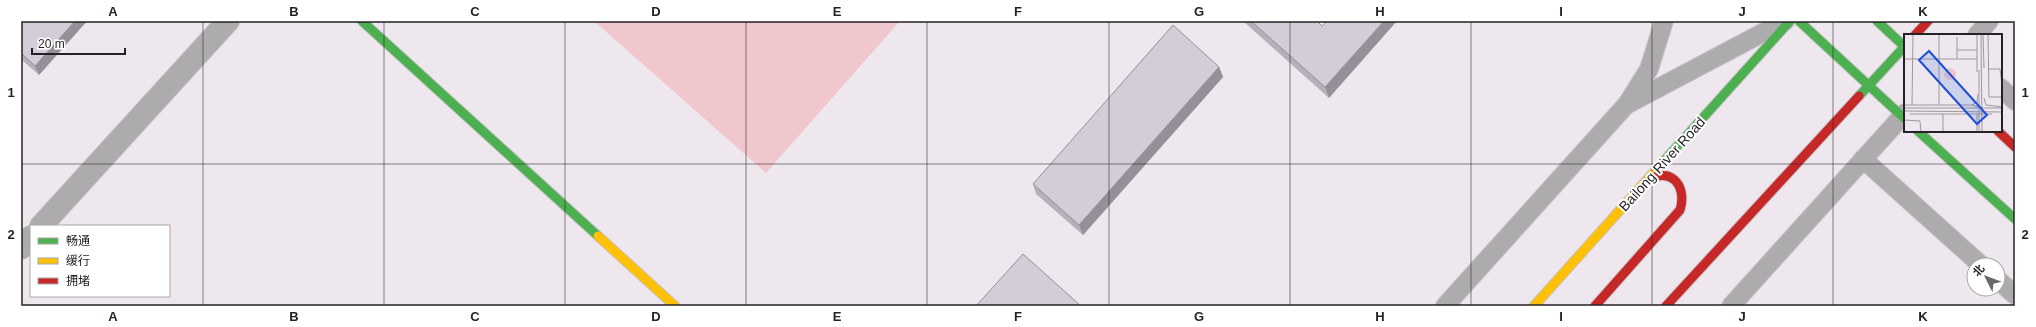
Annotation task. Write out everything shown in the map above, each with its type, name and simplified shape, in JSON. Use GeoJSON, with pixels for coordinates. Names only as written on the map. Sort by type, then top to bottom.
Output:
{"type":"FeatureCollection","features":[{"type":"Feature","properties":{"kind":"main road"},"geometry":{"type":"LineString","coordinates":[[362,21],[675,306]]}},
{"type":"Feature","properties":{"kind":"main road","name":"Bailong River Road"},"geometry":{"type":"LineString","coordinates":[[1534,306],[1790,21]]}},
{"type":"Feature","properties":{"kind":"main road"},"geometry":{"type":"LineString","coordinates":[[1799,21],[1868,86],[1904,116]]}},
{"type":"Feature","properties":{"kind":"main road"},"geometry":{"type":"LineString","coordinates":[[1877,21],[1904,46]]}},
{"type":"Feature","properties":{"kind":"main road"},"geometry":{"type":"LineString","coordinates":[[1916,34],[1928,21]]}},
{"type":"Feature","properties":{"kind":"main road"},"geometry":{"type":"LineString","coordinates":[[1666,306],[1904,48]]}},
{"type":"Feature","properties":{"kind":"main road"},"geometry":{"type":"LineString","coordinates":[[1919,132],[2015,219]]}},
{"type":"Feature","properties":{"kind":"main road"},"geometry":{"type":"LineString","coordinates":[[1999,132],[2015,147]]}},
{"type":"Feature","properties":{"kind":"main road"},"geometry":{"type":"LineString","coordinates":[[1595,306],[1680,210],[1684,203],[1682,187],[1677,181],[1663,175],[1648,179]]}},
{"type":"Feature","properties":{"kind":"street"},"geometry":{"type":"LineString","coordinates":[[42,225],[228,21]]}},
{"type":"Feature","properties":{"kind":"street"},"geometry":{"type":"LineString","coordinates":[[21,248],[30,238]]}},
{"type":"Feature","properties":{"kind":"lane"},"geometry":{"type":"LineString","coordinates":[[1445,306],[1627,104],[1649,70],[1664,21]]}},
{"type":"Feature","properties":{"kind":"lane"},"geometry":{"type":"LineString","coordinates":[[1627,104],[1785,21]]}},
{"type":"Feature","properties":{"kind":"lane"},"geometry":{"type":"LineString","coordinates":[[1978,34],[1989,21]]}},
{"type":"Feature","properties":{"kind":"lane"},"geometry":{"type":"LineString","coordinates":[[2002,89],[2015,100]]}},
{"type":"Feature","properties":{"kind":"lane"},"geometry":{"type":"LineString","coordinates":[[1731,306],[1863,159],[1904,116]]}},
{"type":"Feature","properties":{"kind":"lane"},"geometry":{"type":"LineString","coordinates":[[1863,159],[1972,257]]}},
{"type":"Feature","properties":{"kind":"lane"},"geometry":{"type":"LineString","coordinates":[[2006,287],[2015,295]]}},
{"type":"Feature","properties":{"kind":"shaded area"},"geometry":{"type":"Polygon","coordinates":[[[594,21],[900,21],[766,173],[594,21]]]}},
{"type":"Feature","properties":{"kind":"building"},"geometry":{"type":"Polygon","coordinates":[[[21,21],[75,21],[35,66],[21,53],[21,21]]]}},
{"type":"Feature","properties":{"kind":"building"},"geometry":{"type":"Polygon","coordinates":[[[1251,21],[1317,21],[1322,26],[1327,21],[1384,21],[1325,87],[1251,21]]]}},
{"type":"Feature","properties":{"kind":"building"},"geometry":{"type":"Polygon","coordinates":[[[1173,25],[1219,67],[1079,225],[1033,184],[1173,25]]]}},
{"type":"Feature","properties":{"kind":"building"},"geometry":{"type":"Polygon","coordinates":[[[1023,254],[1081,306],[976,306],[1023,254]]]}},
{"type":"Feature","properties":{"kind":"traffic: fast"},"geometry":{"type":"LineString","coordinates":[[362,21],[598,236]]}},
{"type":"Feature","properties":{"kind":"traffic: fast"},"geometry":{"type":"LineString","coordinates":[[1664,161],[1790,21]]}},
{"type":"Feature","properties":{"kind":"traffic: fast"},"geometry":{"type":"LineString","coordinates":[[1799,21],[1904,118]]}},
{"type":"Feature","properties":{"kind":"traffic: fast"},"geometry":{"type":"LineString","coordinates":[[1877,21],[1904,46]]}},
{"type":"Feature","properties":{"kind":"traffic: fast"},"geometry":{"type":"LineString","coordinates":[[1859,96],[1904,47]]}},
{"type":"Feature","properties":{"kind":"traffic: fast"},"geometry":{"type":"LineString","coordinates":[[1919,132],[2015,219]]}},
{"type":"Feature","properties":{"kind":"traffic: slow"},"geometry":{"type":"LineString","coordinates":[[1534,306],[1664,161]]}},
{"type":"Feature","properties":{"kind":"traffic: slow"},"geometry":{"type":"LineString","coordinates":[[598,236],[675,306]]}},
{"type":"Feature","properties":{"kind":"traffic: jam"},"geometry":{"type":"LineString","coordinates":[[1916,34],[1928,21]]}},
{"type":"Feature","properties":{"kind":"traffic: jam"},"geometry":{"type":"LineString","coordinates":[[1666,306],[1859,96]]}},
{"type":"Feature","properties":{"kind":"traffic: jam"},"geometry":{"type":"LineString","coordinates":[[1999,132],[2015,147]]}},
{"type":"Feature","properties":{"kind":"traffic: jam"},"geometry":{"type":"LineString","coordinates":[[1595,306],[1680,210],[1682,201],[1681,192],[1679,185],[1674,180],[1668,176],[1661,176],[1653,178],[1645,183]]}}]}
